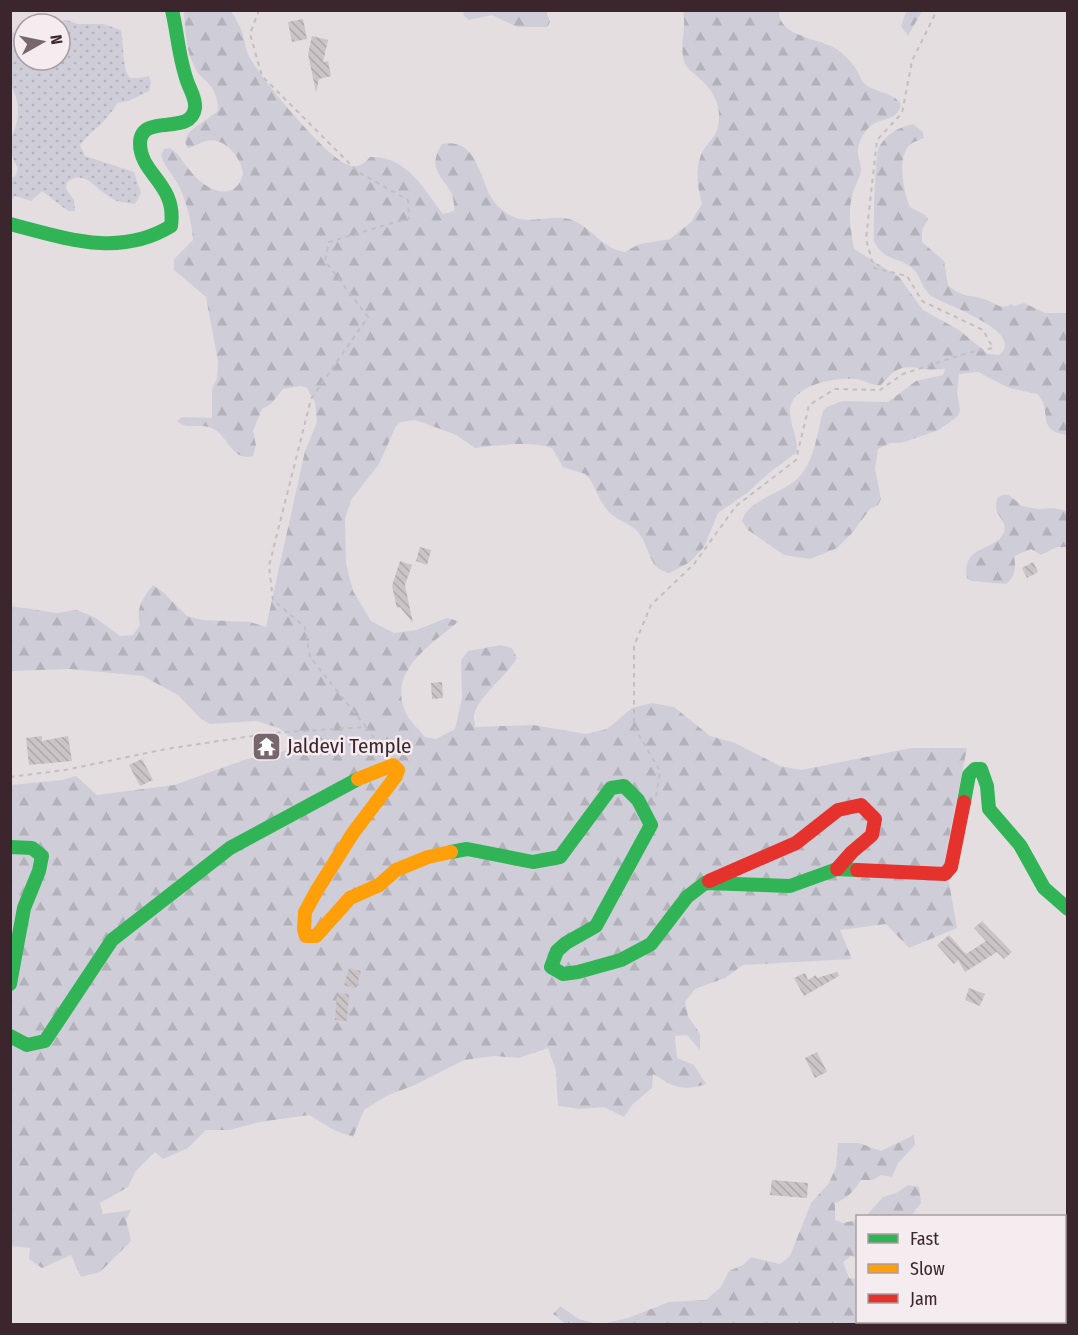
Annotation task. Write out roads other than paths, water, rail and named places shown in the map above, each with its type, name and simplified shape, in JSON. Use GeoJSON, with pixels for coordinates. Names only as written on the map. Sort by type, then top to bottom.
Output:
{"type":"FeatureCollection","features":[{"type":"Feature","properties":{"kind":"street"},"geometry":{"type":"LineString","coordinates":[[10,224],[44,234],[110,243],[145,240],[171,226],[173,213],[171,201],[147,164],[140,140],[148,128],[180,122],[190,118],[195,112],[195,102],[183,66],[172,10]]}},
{"type":"Feature","properties":{"kind":"street"},"geometry":{"type":"LineString","coordinates":[[10,1036],[20,1044],[31,1047],[45,1041],[112,940],[230,848],[370,773],[393,765],[398,770],[396,776],[353,833],[305,912],[306,936],[316,936],[350,898],[379,885],[396,870],[428,857],[467,849],[534,862],[560,857],[611,788],[624,786],[638,800],[651,825],[596,926],[566,943],[557,951],[551,967],[563,975],[621,960],[651,944],[687,897],[705,883],[796,843],[838,810],[861,805],[875,819],[872,835],[837,869]]}},
{"type":"Feature","properties":{"kind":"street"},"geometry":{"type":"LineString","coordinates":[[705,883],[790,886],[837,869],[945,874],[951,867],[969,775],[975,769],[981,769],[987,786],[989,808],[1020,845],[1044,888],[1068,909]]}},
{"type":"Feature","properties":{"kind":"street"},"geometry":{"type":"LineString","coordinates":[[10,847],[27,846],[37,850],[42,856],[39,871],[24,908],[10,984]]}},
{"type":"Feature","properties":{"kind":"place","name":"Jaldevi Temple"},"geometry":{"type":"Point","coordinates":[266,746]}}]}
